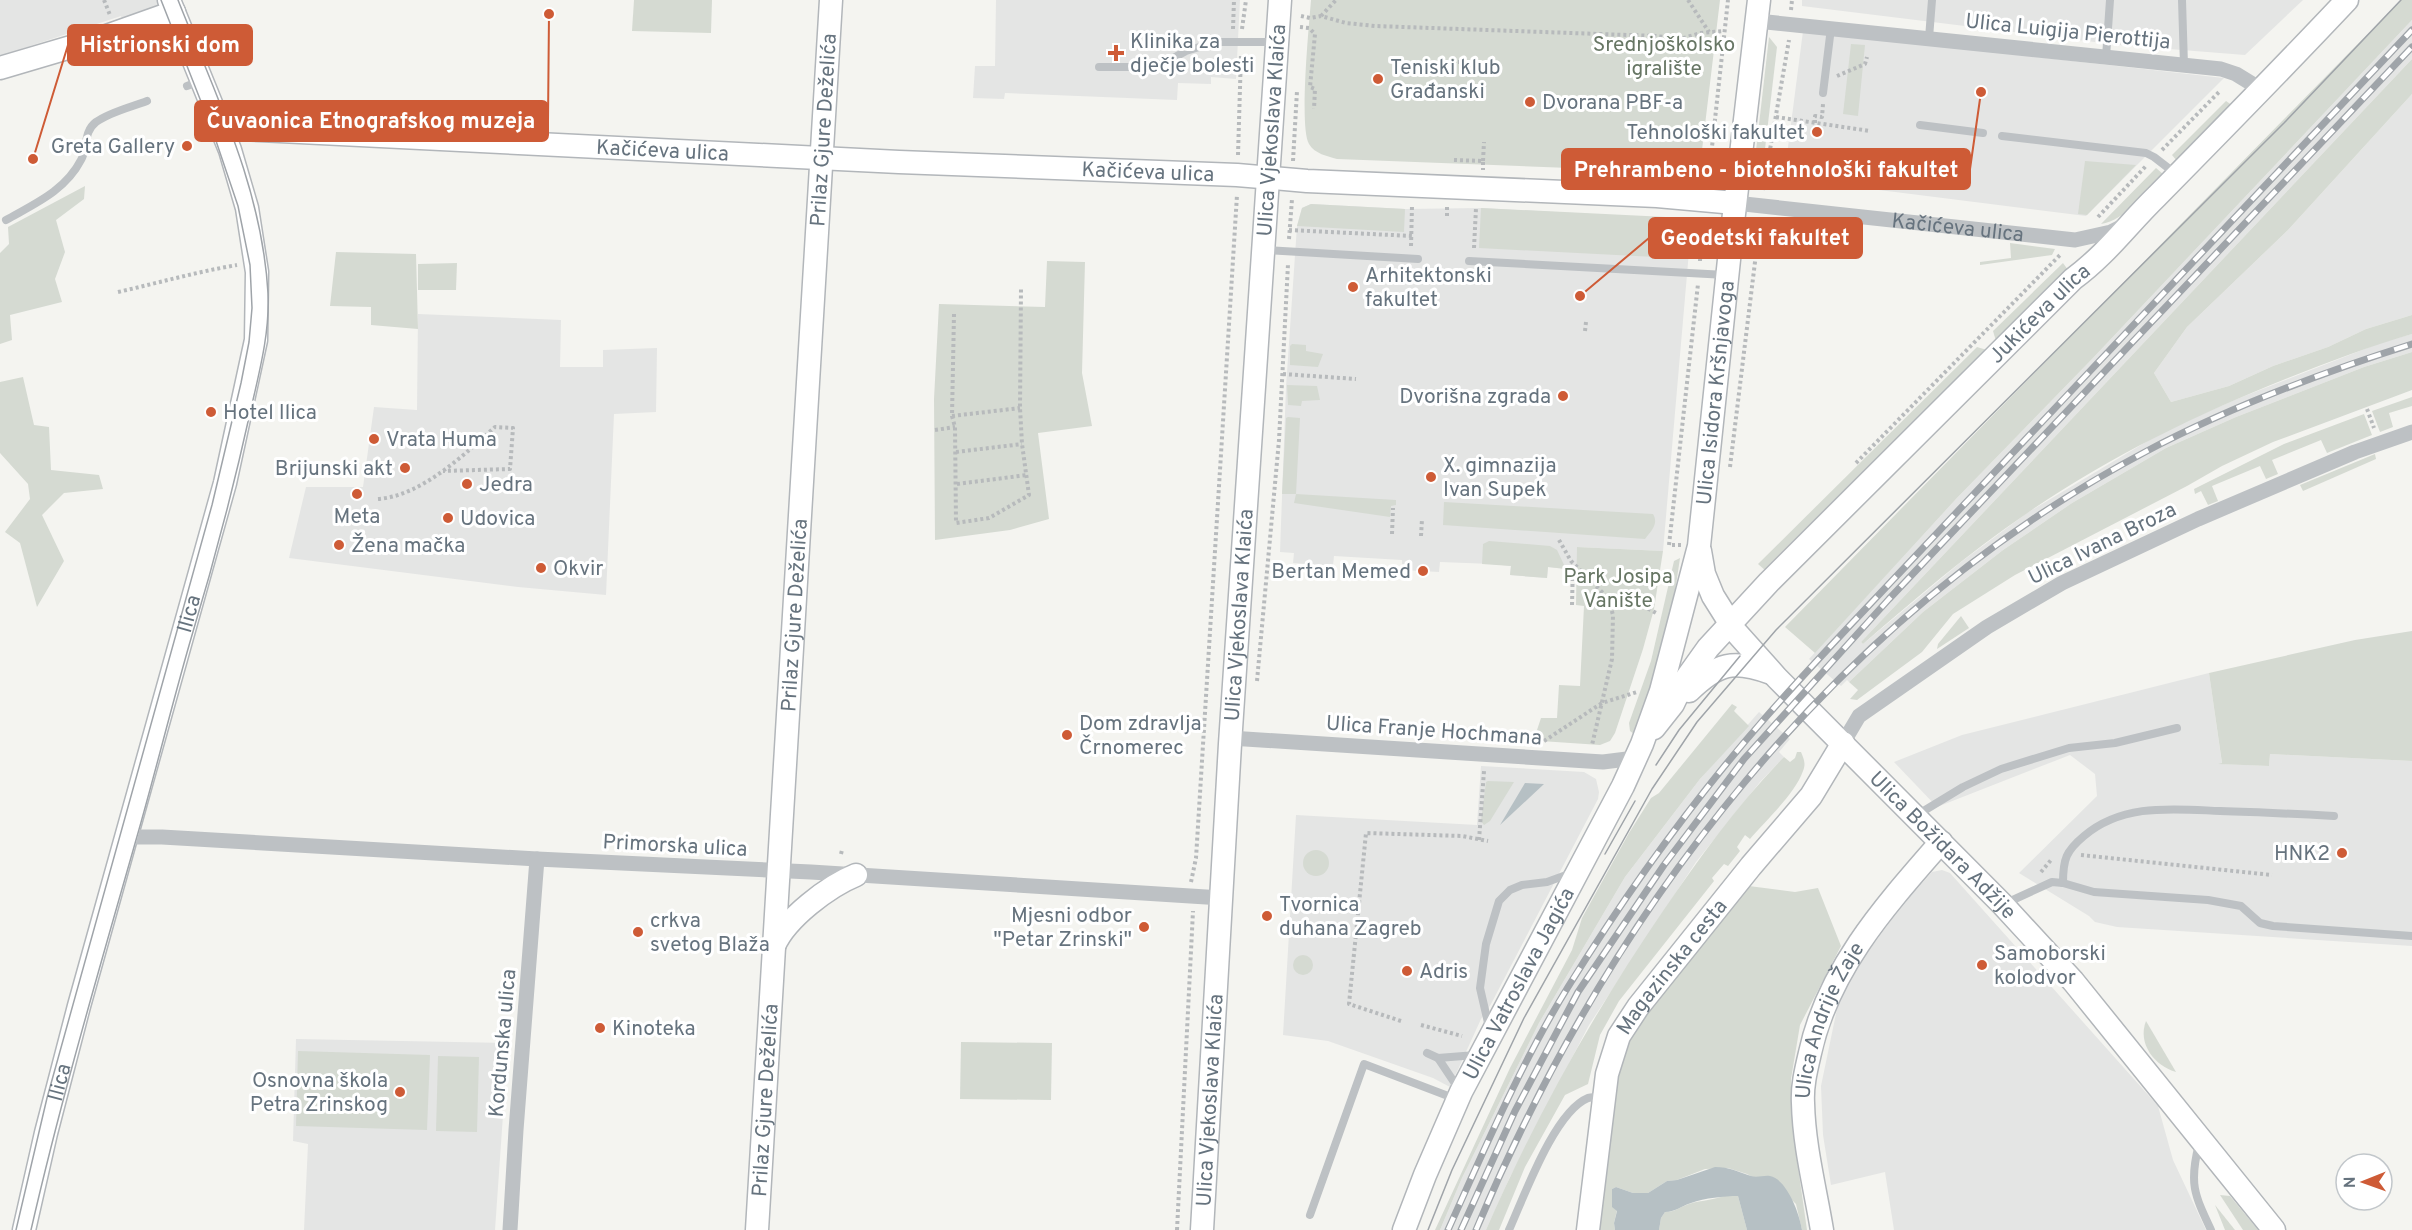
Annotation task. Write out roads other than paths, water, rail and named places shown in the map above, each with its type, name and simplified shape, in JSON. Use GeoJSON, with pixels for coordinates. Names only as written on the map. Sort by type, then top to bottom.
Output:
{"type":"FeatureCollection","features":[{"type":"Feature","properties":{"kind":"street","name":"Prilaz Gjure Deželića"},"geometry":{"type":"LineString","coordinates":[[757,1230],[831,0]]}},
{"type":"Feature","properties":{"kind":"street","name":"Ulica Vjekoslava Klaića"},"geometry":{"type":"LineString","coordinates":[[1202,1230],[1230,738],[1280,0]]}},
{"type":"Feature","properties":{"kind":"street","name":"Jukićeva ulica"},"geometry":{"type":"LineString","coordinates":[[1673,704],[1691,671],[1730,623],[1769,582],[2073,279],[2106,252],[2130,222],[2262,90],[2347,0]]}},
{"type":"Feature","properties":{"kind":"street"},"geometry":{"type":"LineString","coordinates":[[0,68],[98,39],[171,6]]}},
{"type":"Feature","properties":{"kind":"street","name":"Ilica"},"geometry":{"type":"LineString","coordinates":[[24,1230],[54,1100],[225,483],[256,340],[257,272],[252,235],[237,171],[221,128],[194,83],[171,6]]}},
{"type":"Feature","properties":{"kind":"street","name":"Ulica Luigija Pierottija"},"geometry":{"type":"LineString","coordinates":[[1758,10],[1831,28],[2229,71],[2262,90]]}},
{"type":"Feature","properties":{"kind":"street","name":"Ulica Isidora Kršnjavoga"},"geometry":{"type":"LineString","coordinates":[[1638,751],[1661,691],[1691,546],[1728,275],[1758,10]]}},
{"type":"Feature","properties":{"kind":"street","name":"Kačićeva ulica"},"geometry":{"type":"LineString","coordinates":[[221,128],[1634,195],[1735,203],[2071,244],[2111,232],[2130,222]]}},
{"type":"Feature","properties":{"kind":"street"},"geometry":{"type":"LineString","coordinates":[[2071,244],[2079,242],[2084,255],[2073,279]]}},
{"type":"Feature","properties":{"kind":"street","name":"Ulica Ivana Broza"},"geometry":{"type":"LineString","coordinates":[[1843,743],[1859,716],[1987,627],[2062,583],[2198,519],[2355,452],[2412,432]]}},
{"type":"Feature","properties":{"kind":"street","name":"Ulica Božidara Adžije"},"geometry":{"type":"LineString","coordinates":[[1691,546],[1702,564],[1708,585],[1718,605],[1771,673],[2003,905],[2073,981],[2274,1230]]}},
{"type":"Feature","properties":{"kind":"street"},"geometry":{"type":"LineString","coordinates":[[1638,751],[1673,704],[1717,668],[1743,666],[1771,673]]}},
{"type":"Feature","properties":{"kind":"street","name":"Ulica Franje Hochmana"},"geometry":{"type":"LineString","coordinates":[[1230,738],[1591,761],[1622,761],[1638,751]]}},
{"type":"Feature","properties":{"kind":"street","name":"Magazinska cesta"},"geometry":{"type":"LineString","coordinates":[[1588,1230],[1604,1096],[1612,1055],[1620,1036],[1638,1007],[1751,866],[1811,796],[1843,743]]}},
{"type":"Feature","properties":{"kind":"street","name":"Ulica Vatroslava Jagića"},"geometry":{"type":"LineString","coordinates":[[1404,1230],[1459,1096],[1612,807],[1638,751]]}},
{"type":"Feature","properties":{"kind":"street","name":"Primorska ulica"},"geometry":{"type":"LineString","coordinates":[[127,837],[174,837],[537,859],[856,874],[1222,898]]}},
{"type":"Feature","properties":{"kind":"street","name":"Ulica Andrije Žaje"},"geometry":{"type":"LineString","coordinates":[[1822,1230],[1807,1148],[1803,1102],[1804,1077],[1813,1038],[1836,979],[1848,958],[1872,925],[1941,842]]}},
{"type":"Feature","properties":{"kind":"street","name":"Kordunska ulica"},"geometry":{"type":"LineString","coordinates":[[510,1230],[537,859]]}},
{"type":"Feature","properties":{"kind":"street"},"geometry":{"type":"LineString","coordinates":[[774,946],[783,930],[814,901],[837,884],[856,874]]}},
{"type":"Feature","properties":{"kind":"lane"},"geometry":{"type":"LineString","coordinates":[[1929,38],[1932,0]]}},
{"type":"Feature","properties":{"kind":"lane"},"geometry":{"type":"LineString","coordinates":[[2106,57],[2110,0]]}},
{"type":"Feature","properties":{"kind":"lane"},"geometry":{"type":"LineString","coordinates":[[2182,0],[2184,65]]}},
{"type":"Feature","properties":{"kind":"lane"},"geometry":{"type":"LineString","coordinates":[[1823,93],[1831,28]]}},
{"type":"Feature","properties":{"kind":"lane"},"geometry":{"type":"LineString","coordinates":[[1098,67],[1150,67],[1168,61],[1186,51],[1216,42],[1277,42]]}},
{"type":"Feature","properties":{"kind":"lane"},"geometry":{"type":"LineString","coordinates":[[6,220],[52,194],[70,177],[82,159],[87,132],[94,123],[147,101]]}},
{"type":"Feature","properties":{"kind":"lane"},"geometry":{"type":"LineString","coordinates":[[1920,125],[1983,133]]}},
{"type":"Feature","properties":{"kind":"lane"},"geometry":{"type":"LineString","coordinates":[[2002,136],[2146,153],[2177,175]]}},
{"type":"Feature","properties":{"kind":"lane"},"geometry":{"type":"LineString","coordinates":[[1263,249],[1418,259]]}},
{"type":"Feature","properties":{"kind":"lane"},"geometry":{"type":"LineString","coordinates":[[1469,261],[1728,275]]}},
{"type":"Feature","properties":{"kind":"lane"},"geometry":{"type":"LineString","coordinates":[[1915,816],[1963,787],[2001,769],[2069,748],[2115,743],[2177,728]]}},
{"type":"Feature","properties":{"kind":"lane"},"geometry":{"type":"LineString","coordinates":[[2063,883],[2063,863],[2071,847],[2099,824],[2122,814],[2157,809],[2334,816]]}},
{"type":"Feature","properties":{"kind":"lane"},"geometry":{"type":"LineString","coordinates":[[1438,1058],[1486,1044],[1480,988],[1486,944],[1498,901],[1510,890],[1522,885],[1547,882],[1577,871]]}},
{"type":"Feature","properties":{"kind":"lane"},"geometry":{"type":"LineString","coordinates":[[2003,905],[2047,884],[2063,883],[2094,892],[2208,900],[2241,906],[2260,923],[2273,926],[2412,936]]}},
{"type":"Feature","properties":{"kind":"lane"},"geometry":{"type":"LineString","coordinates":[[1427,1053],[1438,1058],[1459,1096]]}},
{"type":"Feature","properties":{"kind":"lane"},"geometry":{"type":"LineString","coordinates":[[1310,1215],[1364,1064],[1459,1096]]}},
{"type":"Feature","properties":{"kind":"lane"},"geometry":{"type":"LineString","coordinates":[[1509,1230],[1539,1160],[1563,1123],[1576,1107],[1588,1098],[1604,1096]]}},
{"type":"Feature","properties":{"kind":"lane"},"geometry":{"type":"LineString","coordinates":[[2200,1139],[2192,1178],[2194,1192],[2211,1230]]}},
{"type":"Feature","properties":{"kind":"tram line"},"geometry":{"type":"LineString","coordinates":[[16,1230],[47,1098],[212,505],[249,342],[252,308],[250,265],[238,206],[213,132],[161,0]]}},
{"type":"Feature","properties":{"kind":"tram line"},"geometry":{"type":"LineString","coordinates":[[31,1230],[81,1035],[207,585],[266,338],[268,293],[257,216],[222,107],[178,0]]}},
{"type":"Feature","properties":{"kind":"tram line"},"geometry":{"type":"LineString","coordinates":[[1428,1230],[1452,1170],[1524,1018],[1652,789],[1697,722],[1776,630],[2284,123],[2401,0]]}},
{"type":"Feature","properties":{"kind":"tram line"},"geometry":{"type":"LineString","coordinates":[[1656,765],[1679,730],[1740,656]]}},
{"type":"Feature","properties":{"kind":"tram line"},"geometry":{"type":"LineString","coordinates":[[1605,854],[1635,801]]}},
{"type":"Feature","properties":{"kind":"railway"},"geometry":{"type":"LineString","coordinates":[[1448,1230],[1504,1106],[1568,987],[1637,882],[1713,781],[1766,717],[1833,644],[2412,30]]}},
{"type":"Feature","properties":{"kind":"railway"},"geometry":{"type":"LineString","coordinates":[[1461,1230],[1515,1111],[1578,992],[1664,865],[1744,759],[1889,599],[2412,47]]}},
{"type":"Feature","properties":{"kind":"railway"},"geometry":{"type":"LineString","coordinates":[[1476,1230],[1530,1111],[1593,997],[1665,887],[1744,783],[1832,686],[1928,598],[2032,520],[2145,452],[2210,420],[2276,392],[2412,344]]}},
{"type":"Feature","properties":{"kind":"place","name":"Čuvaonica Etnografskog muzeja"},"geometry":{"type":"Point","coordinates":[549,14]}},
{"type":"Feature","properties":{"kind":"place","name":"Klinika za dječje bolesti"},"geometry":{"type":"Point","coordinates":[1116,53]}},
{"type":"Feature","properties":{"kind":"place","name":"Teniski klub Građanski"},"geometry":{"type":"Point","coordinates":[1378,79]}},
{"type":"Feature","properties":{"kind":"place","name":"Prehrambeno - biotehnološki fakultet"},"geometry":{"type":"Point","coordinates":[1981,92]}},
{"type":"Feature","properties":{"kind":"place","name":"Dvorana PBF-a"},"geometry":{"type":"Point","coordinates":[1530,102]}},
{"type":"Feature","properties":{"kind":"place","name":"Tehnološki fakultet"},"geometry":{"type":"Point","coordinates":[1817,132]}},
{"type":"Feature","properties":{"kind":"place","name":"Greta Gallery"},"geometry":{"type":"Point","coordinates":[187,146]}},
{"type":"Feature","properties":{"kind":"place","name":"Histrionski dom"},"geometry":{"type":"Point","coordinates":[33,159]}},
{"type":"Feature","properties":{"kind":"place","name":"Arhitektonski fakultet"},"geometry":{"type":"Point","coordinates":[1353,287]}},
{"type":"Feature","properties":{"kind":"place","name":"Geodetski fakultet"},"geometry":{"type":"Point","coordinates":[1580,296]}},
{"type":"Feature","properties":{"kind":"place","name":"Dvorišna zgrada"},"geometry":{"type":"Point","coordinates":[1563,396]}},
{"type":"Feature","properties":{"kind":"place","name":"Hotel Ilica"},"geometry":{"type":"Point","coordinates":[211,412]}},
{"type":"Feature","properties":{"kind":"place","name":"Vrata Huma"},"geometry":{"type":"Point","coordinates":[374,439]}},
{"type":"Feature","properties":{"kind":"place","name":"Brijunski akt"},"geometry":{"type":"Point","coordinates":[405,468]}},
{"type":"Feature","properties":{"kind":"place","name":"X. gimnazija Ivan Supek"},"geometry":{"type":"Point","coordinates":[1431,477]}},
{"type":"Feature","properties":{"kind":"place","name":"Jedra"},"geometry":{"type":"Point","coordinates":[467,484]}},
{"type":"Feature","properties":{"kind":"place","name":"Meta"},"geometry":{"type":"Point","coordinates":[357,494]}},
{"type":"Feature","properties":{"kind":"place","name":"Udovica"},"geometry":{"type":"Point","coordinates":[448,518]}},
{"type":"Feature","properties":{"kind":"place","name":"Žena mačka"},"geometry":{"type":"Point","coordinates":[339,545]}},
{"type":"Feature","properties":{"kind":"place","name":"Okvir"},"geometry":{"type":"Point","coordinates":[541,568]}},
{"type":"Feature","properties":{"kind":"place","name":"Bertan Memed"},"geometry":{"type":"Point","coordinates":[1423,571]}},
{"type":"Feature","properties":{"kind":"place","name":"Dom zdravlja Črnomerec"},"geometry":{"type":"Point","coordinates":[1067,735]}},
{"type":"Feature","properties":{"kind":"place","name":"HNK2"},"geometry":{"type":"Point","coordinates":[2342,853]}},
{"type":"Feature","properties":{"kind":"place","name":"Tvornica duhana Zagreb"},"geometry":{"type":"Point","coordinates":[1267,916]}},
{"type":"Feature","properties":{"kind":"place","name":"Mjesni odbor \"Petar Zrinski\""},"geometry":{"type":"Point","coordinates":[1144,927]}},
{"type":"Feature","properties":{"kind":"place","name":"crkva svetog Blaža"},"geometry":{"type":"Point","coordinates":[638,932]}},
{"type":"Feature","properties":{"kind":"place","name":"Samoborski kolodvor"},"geometry":{"type":"Point","coordinates":[1982,965]}},
{"type":"Feature","properties":{"kind":"place","name":"Adris"},"geometry":{"type":"Point","coordinates":[1407,971]}},
{"type":"Feature","properties":{"kind":"place","name":"Kinoteka"},"geometry":{"type":"Point","coordinates":[600,1028]}},
{"type":"Feature","properties":{"kind":"place","name":"Osnovna škola Petra Zrinskog"},"geometry":{"type":"Point","coordinates":[400,1092]}},
{"type":"Feature","properties":{"kind":"park label","name":"Srednjoškolsko igralište"},"geometry":{"type":"Point","coordinates":[1664,56]}},
{"type":"Feature","properties":{"kind":"park label","name":"Park Josipa Vanište"},"geometry":{"type":"Point","coordinates":[1618,588]}}]}
